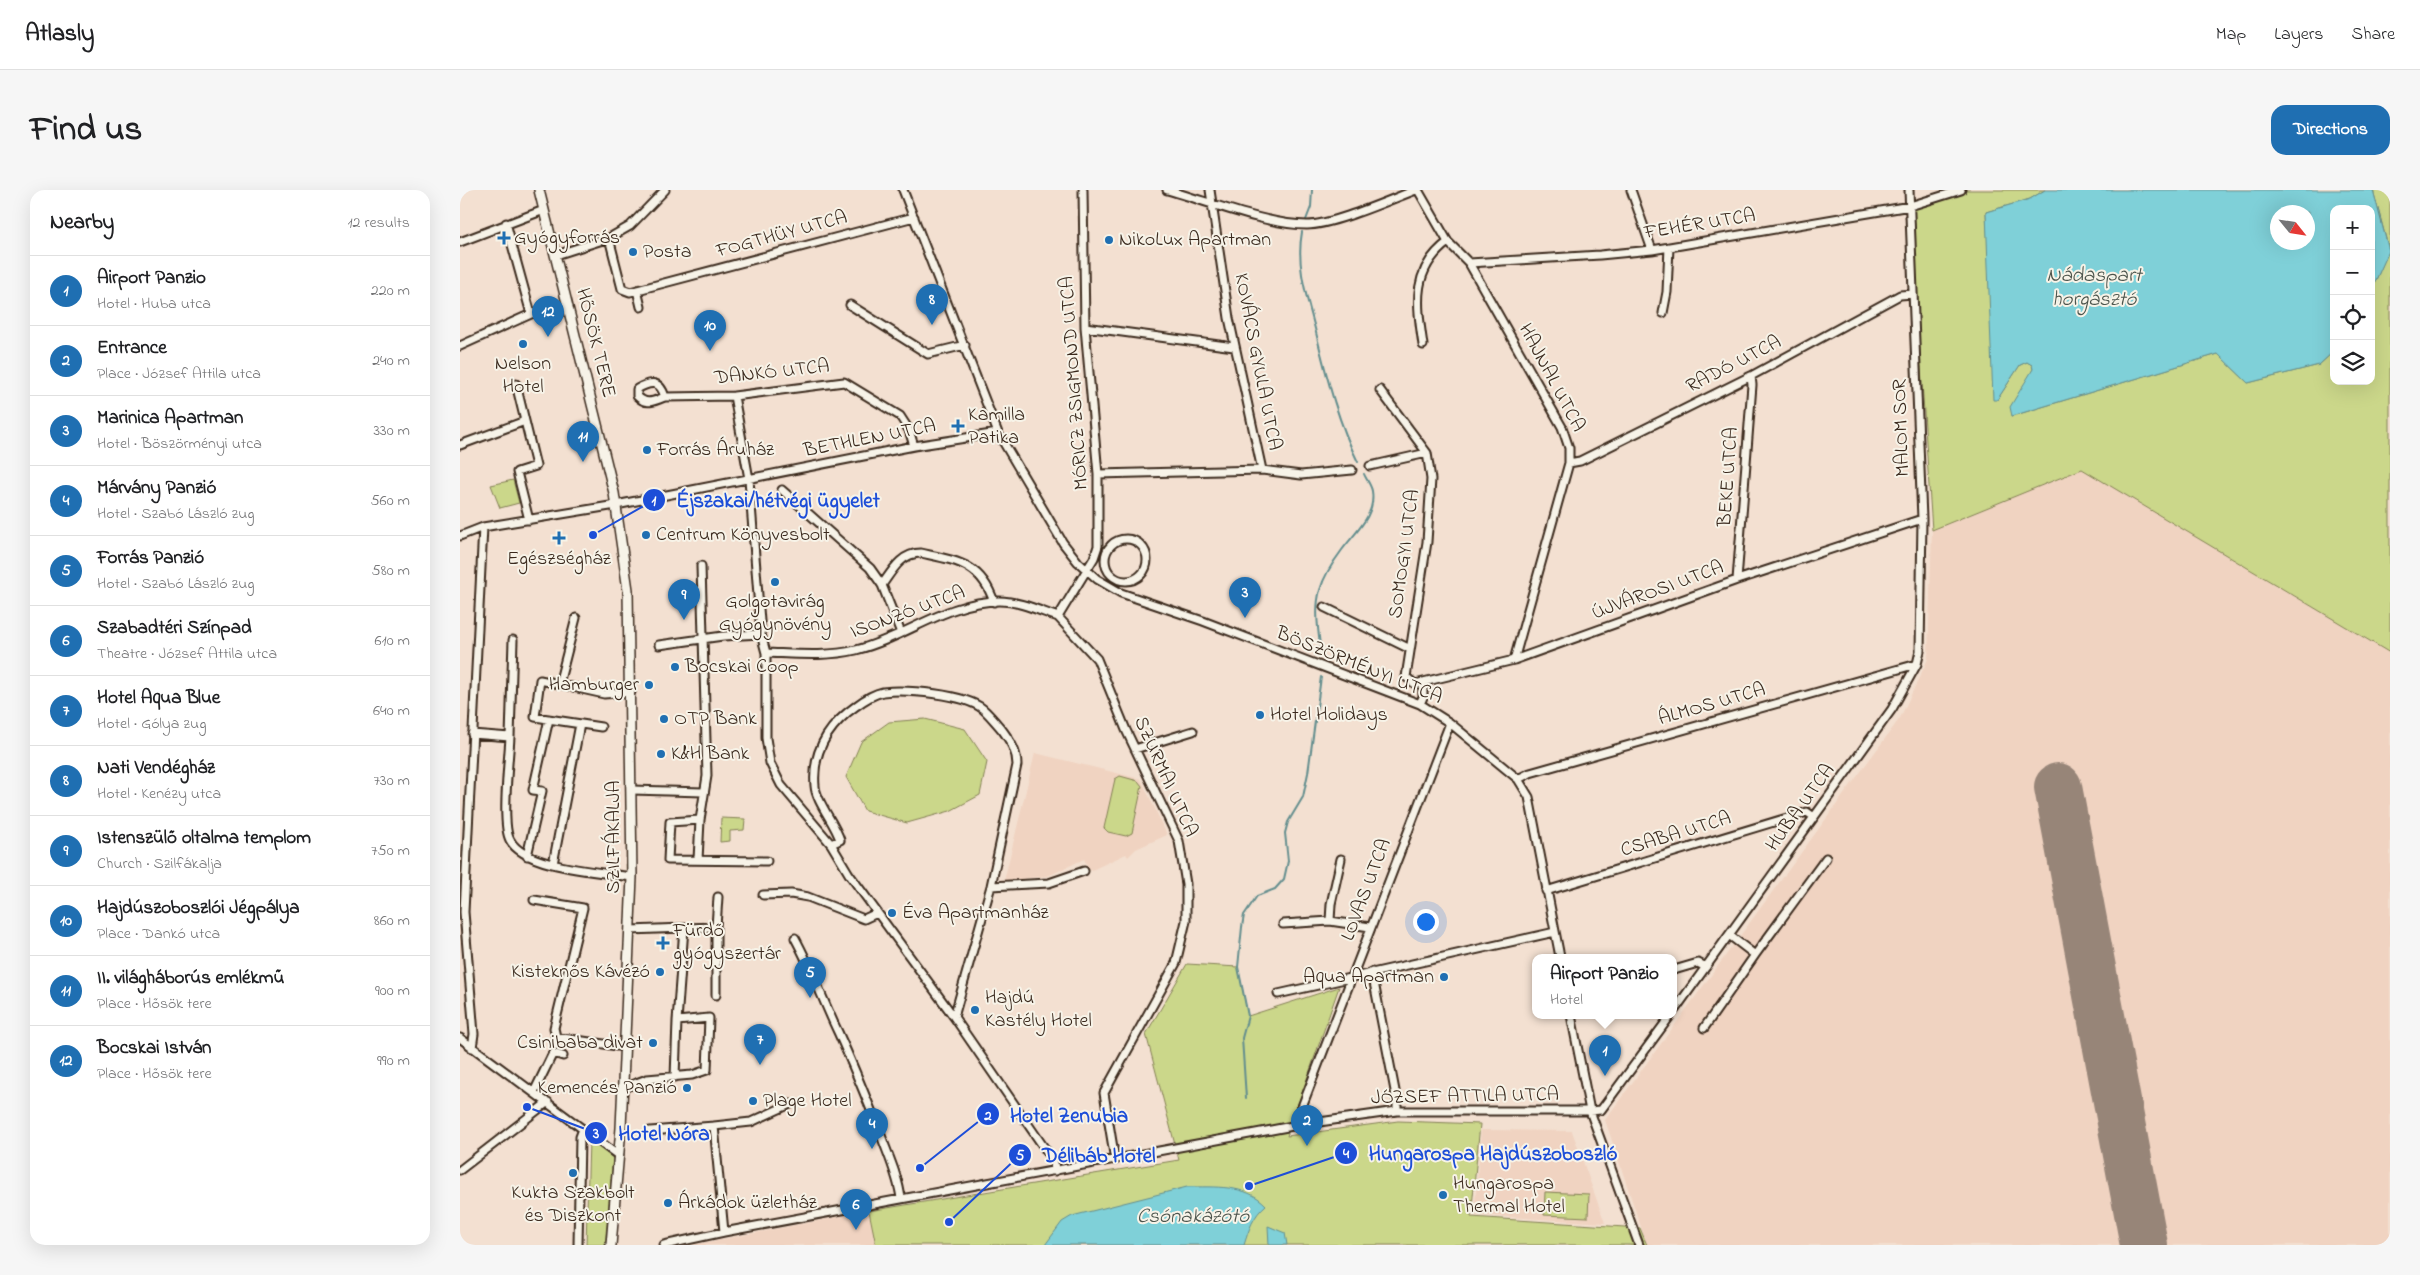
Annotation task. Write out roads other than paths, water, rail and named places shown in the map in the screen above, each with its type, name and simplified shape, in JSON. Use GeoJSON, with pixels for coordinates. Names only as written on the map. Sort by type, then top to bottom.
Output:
{"type":"FeatureCollection","features":[{"type":"Feature","properties":{"kind":"street","name":"HŐSÖK TERE"},"geometry":{"type":"LineString","coordinates":[[539,190],[616,505]]}},
{"type":"Feature","properties":{"kind":"street"},"geometry":{"type":"LineString","coordinates":[[556,255],[609,238],[630,226],[665,190]]}},
{"type":"Feature","properties":{"kind":"street","name":"BÖSZÖRMÉNYI UTCA"},"geometry":{"type":"LineString","coordinates":[[903,190],[998,433],[1063,543],[1086,571],[1121,593],[1203,621],[1420,704],[1450,723],[1518,779],[1530,797],[1546,891],[1559,954]]}},
{"type":"Feature","properties":{"kind":"street","name":"MÓRICZ ZSIGMOND UTCA"},"geometry":{"type":"LineString","coordinates":[[1058,617],[1086,571],[1098,546],[1098,474],[1085,327],[1083,190]]}},
{"type":"Feature","properties":{"kind":"street"},"geometry":{"type":"LineString","coordinates":[[1167,190],[1279,221],[1308,225],[1341,217],[1417,190]]}},
{"type":"Feature","properties":{"kind":"street","name":"KOVÁCS GYULA UTCA"},"geometry":{"type":"LineString","coordinates":[[1210,190],[1210,202],[1216,225],[1234,347],[1262,470]]}},
{"type":"Feature","properties":{"kind":"street","name":"HAJNAL UTCA"},"geometry":{"type":"LineString","coordinates":[[1417,190],[1448,242],[1469,263],[1562,427],[1569,448],[1568,463],[1514,660]]}},
{"type":"Feature","properties":{"kind":"street"},"geometry":{"type":"LineString","coordinates":[[1630,190],[1652,250]]}},
{"type":"Feature","properties":{"kind":"street","name":"MALOM SOR"},"geometry":{"type":"LineString","coordinates":[[1909,190],[1922,519],[1920,651],[1917,664]]}},
{"type":"Feature","properties":{"kind":"street","name":"FEHÉR UTCA"},"geometry":{"type":"LineString","coordinates":[[1469,263],[1652,250],[1910,206],[1961,190]]}},
{"type":"Feature","properties":{"kind":"street"},"geometry":{"type":"LineString","coordinates":[[460,242],[544,210]]}},
{"type":"Feature","properties":{"kind":"street","name":"FOGTHÜY UTCA"},"geometry":{"type":"LineString","coordinates":[[638,290],[914,217]]}},
{"type":"Feature","properties":{"kind":"street"},"geometry":{"type":"LineString","coordinates":[[506,223],[531,314]]}},
{"type":"Feature","properties":{"kind":"street"},"geometry":{"type":"LineString","coordinates":[[609,238],[622,289],[625,292],[638,290],[641,307]]}},
{"type":"Feature","properties":{"kind":"street"},"geometry":{"type":"LineString","coordinates":[[1423,345],[1419,315],[1419,287],[1432,256],[1448,242]]}},
{"type":"Feature","properties":{"kind":"street"},"geometry":{"type":"LineString","coordinates":[[1663,313],[1667,292],[1669,247]]}},
{"type":"Feature","properties":{"kind":"street","name":"RADÓ UTCA"},"geometry":{"type":"LineString","coordinates":[[1568,463],[1580,461],[1750,376],[1900,295],[1913,294]]}},
{"type":"Feature","properties":{"kind":"street"},"geometry":{"type":"LineString","coordinates":[[850,305],[928,354],[964,345]]}},
{"type":"Feature","properties":{"kind":"street"},"geometry":{"type":"LineString","coordinates":[[460,346],[531,314],[567,306]]}},
{"type":"Feature","properties":{"kind":"street"},"geometry":{"type":"LineString","coordinates":[[1085,327],[1234,347]]}},
{"type":"Feature","properties":{"kind":"street","name":"BEKE UTCA"},"geometry":{"type":"LineString","coordinates":[[1737,580],[1752,385],[1750,376]]}},
{"type":"Feature","properties":{"kind":"street","name":"DANKÓ UTCA"},"geometry":{"type":"LineString","coordinates":[[665,397],[734,396],[844,382],[900,416],[914,446]]}},
{"type":"Feature","properties":{"kind":"street"},"geometry":{"type":"LineString","coordinates":[[516,384],[536,466],[517,472],[530,520]]}},
{"type":"Feature","properties":{"kind":"street","name":"SOMOGYI UTCA"},"geometry":{"type":"LineString","coordinates":[[1380,390],[1427,453],[1432,479],[1426,542],[1408,648],[1406,677],[1415,684],[1423,683]]}},
{"type":"Feature","properties":{"kind":"street"},"geometry":{"type":"LineString","coordinates":[[734,396],[749,479],[761,634],[766,653],[766,738],[770,763],[781,785],[831,844],[878,913],[954,1017],[1054,1162],[1055,1171]]}},
{"type":"Feature","properties":{"kind":"street"},"geometry":{"type":"LineString","coordinates":[[460,445],[525,421]]}},
{"type":"Feature","properties":{"kind":"street","name":"BETHLEN UTCA"},"geometry":{"type":"LineString","coordinates":[[460,536],[483,526],[616,505],[914,446],[998,433]]}},
{"type":"Feature","properties":{"kind":"street"},"geometry":{"type":"LineString","coordinates":[[1370,466],[1427,453]]}},
{"type":"Feature","properties":{"kind":"street","name":"KOVÁCS GYULA UTCA"},"geometry":{"type":"LineString","coordinates":[[1098,474],[1262,470],[1301,475],[1352,470]]}},
{"type":"Feature","properties":{"kind":"street"},"geometry":{"type":"LineString","coordinates":[[782,490],[861,558],[882,585],[901,632]]}},
{"type":"Feature","properties":{"kind":"street","name":"SZILFÁKALJA"},"geometry":{"type":"LineString","coordinates":[[611,1245],[623,1088],[632,877],[628,581],[616,505]]}},
{"type":"Feature","properties":{"kind":"street","name":"ÚJVÁROSI UTCA"},"geometry":{"type":"LineString","coordinates":[[1423,683],[1436,677],[1514,660],[1737,580],[1922,519]]}},
{"type":"Feature","properties":{"kind":"street"},"geometry":{"type":"LineString","coordinates":[[472,1048],[474,1034],[464,912],[483,526]]}},
{"type":"Feature","properties":{"kind":"street"},"geometry":{"type":"LineString","coordinates":[[1122,538],[1136,541],[1142,546],[1147,556],[1144,570],[1140,576],[1131,580],[1115,578],[1105,566],[1107,549],[1112,543],[1122,538]]}},
{"type":"Feature","properties":{"kind":"street"},"geometry":{"type":"LineString","coordinates":[[1098,546],[1107,549]]}},
{"type":"Feature","properties":{"kind":"street"},"geometry":{"type":"LineString","coordinates":[[882,585],[902,559],[914,553],[921,553],[974,570],[984,579],[994,602]]}},
{"type":"Feature","properties":{"kind":"street"},"geometry":{"type":"LineString","coordinates":[[698,860],[700,820],[707,776],[701,566]]}},
{"type":"Feature","properties":{"kind":"street","name":"ISONZÓ UTCA"},"geometry":{"type":"LineString","coordinates":[[766,653],[808,655],[847,652],[868,646],[949,612],[994,602],[1008,602],[1058,617]]}},
{"type":"Feature","properties":{"kind":"street"},"geometry":{"type":"LineString","coordinates":[[1324,607],[1408,648]]}},
{"type":"Feature","properties":{"kind":"street","name":"SZURMAI UTCA"},"geometry":{"type":"LineString","coordinates":[[1058,617],[1097,659],[1135,749],[1179,841],[1186,884],[1186,921],[1176,963],[1104,1093],[1115,1160]]}},
{"type":"Feature","properties":{"kind":"street"},"geometry":{"type":"LineString","coordinates":[[559,684],[576,618]]}},
{"type":"Feature","properties":{"kind":"street"},"geometry":{"type":"LineString","coordinates":[[659,644],[704,638],[761,634]]}},
{"type":"Feature","properties":{"kind":"street"},"geometry":{"type":"LineString","coordinates":[[513,640],[506,823],[510,840],[527,856],[554,864],[632,877]]}},
{"type":"Feature","properties":{"kind":"street","name":"ÁLMOS UTCA"},"geometry":{"type":"LineString","coordinates":[[1518,779],[1530,773],[1917,664]]}},
{"type":"Feature","properties":{"kind":"street","name":"HUBA UTCA"},"geometry":{"type":"LineString","coordinates":[[1677,1007],[1892,710],[1917,664]]}},
{"type":"Feature","properties":{"kind":"street"},"geometry":{"type":"LineString","coordinates":[[602,727],[535,717],[540,680],[604,694],[631,692]]}},
{"type":"Feature","properties":{"kind":"street"},"geometry":{"type":"LineString","coordinates":[[1420,704],[1423,697],[1423,683]]}},
{"type":"Feature","properties":{"kind":"street"},"geometry":{"type":"LineString","coordinates":[[831,844],[840,840],[837,829],[815,788],[815,775],[819,754],[825,736],[832,725],[868,698],[882,692],[933,693],[968,702],[982,708],[1005,733],[1017,755],[1017,765],[991,886],[954,1017]]}},
{"type":"Feature","properties":{"kind":"street"},"geometry":{"type":"LineString","coordinates":[[527,856],[542,791],[533,790],[549,719]]}},
{"type":"Feature","properties":{"kind":"street","name":"LOVAS UTCA"},"geometry":{"type":"LineString","coordinates":[[1298,1125],[1298,1117],[1450,723]]}},
{"type":"Feature","properties":{"kind":"street"},"geometry":{"type":"LineString","coordinates":[[554,864],[580,724]]}},
{"type":"Feature","properties":{"kind":"street"},"geometry":{"type":"LineString","coordinates":[[1135,749],[1193,731]]}},
{"type":"Feature","properties":{"kind":"street"},"geometry":{"type":"LineString","coordinates":[[472,734],[510,737]]}},
{"type":"Feature","properties":{"kind":"street"},"geometry":{"type":"LineString","coordinates":[[632,790],[704,792]]}},
{"type":"Feature","properties":{"kind":"street","name":"CSABA UTCA"},"geometry":{"type":"LineString","coordinates":[[1546,891],[1807,812],[1814,817]]}},
{"type":"Feature","properties":{"kind":"street"},"geometry":{"type":"LineString","coordinates":[[700,820],[670,822],[668,860],[767,861]]}},
{"type":"Feature","properties":{"kind":"street"},"geometry":{"type":"LineString","coordinates":[[1704,1028],[1826,858]]}},
{"type":"Feature","properties":{"kind":"street"},"geometry":{"type":"LineString","coordinates":[[1330,921],[1331,904],[1341,859]]}},
{"type":"Feature","properties":{"kind":"street"},"geometry":{"type":"LineString","coordinates":[[991,886],[1049,883],[1084,871]]}},
{"type":"Feature","properties":{"kind":"street"},"geometry":{"type":"LineString","coordinates":[[764,895],[791,894],[808,897],[864,919],[878,913]]}},
{"type":"Feature","properties":{"kind":"street"},"geometry":{"type":"LineString","coordinates":[[716,995],[718,897]]}},
{"type":"Feature","properties":{"kind":"street"},"geometry":{"type":"LineString","coordinates":[[534,900],[583,908],[554,1028],[556,1037],[624,1047]]}},
{"type":"Feature","properties":{"kind":"street"},"geometry":{"type":"LineString","coordinates":[[1283,924],[1330,921],[1370,927]]}},
{"type":"Feature","properties":{"kind":"street"},"geometry":{"type":"LineString","coordinates":[[630,930],[716,927]]}},
{"type":"Feature","properties":{"kind":"street"},"geometry":{"type":"LineString","coordinates":[[676,1077],[677,1020],[684,928]]}},
{"type":"Feature","properties":{"kind":"street"},"geometry":{"type":"LineString","coordinates":[[1278,994],[1555,932]]}},
{"type":"Feature","properties":{"kind":"street"},"geometry":{"type":"LineString","coordinates":[[1729,935],[1756,955]]}},
{"type":"Feature","properties":{"kind":"street"},"geometry":{"type":"LineString","coordinates":[[795,938],[812,968],[837,1032],[855,1068],[900,1189],[901,1199]]}},
{"type":"Feature","properties":{"kind":"street"},"geometry":{"type":"LineString","coordinates":[[1677,969],[1698,963],[1706,967]]}},
{"type":"Feature","properties":{"kind":"street"},"geometry":{"type":"LineString","coordinates":[[1372,972],[1397,1101],[1396,1111]]}},
{"type":"Feature","properties":{"kind":"street"},"geometry":{"type":"LineString","coordinates":[[623,1088],[647,1079],[676,1077],[707,1070],[709,1018],[677,1020]]}},
{"type":"Feature","properties":{"kind":"street"},"geometry":{"type":"LineString","coordinates":[[1572,1019],[1590,1111],[1639,1245]]}},
{"type":"Feature","properties":{"kind":"street"},"geometry":{"type":"LineString","coordinates":[[1590,1111],[1601,1110],[1607,1103],[1668,1019]]}},
{"type":"Feature","properties":{"kind":"street"},"geometry":{"type":"LineString","coordinates":[[460,1038],[619,1156]]}},
{"type":"Feature","properties":{"kind":"street"},"geometry":{"type":"LineString","coordinates":[[534,1092],[553,1053],[563,1056]]}},
{"type":"Feature","properties":{"kind":"street"},"geometry":{"type":"LineString","coordinates":[[460,1170],[548,1102]]}},
{"type":"Feature","properties":{"kind":"street"},"geometry":{"type":"LineString","coordinates":[[650,1131],[751,1122],[790,1104]]}},
{"type":"Feature","properties":{"kind":"street","name":"JÓZSEF ATTILA UTCA"},"geometry":{"type":"LineString","coordinates":[[664,1245],[724,1232],[1298,1125],[1396,1111],[1590,1111]]}},
{"type":"Feature","properties":{"kind":"street"},"geometry":{"type":"LineString","coordinates":[[714,1126],[724,1232]]}},
{"type":"Feature","properties":{"kind":"street"},"geometry":{"type":"LineString","coordinates":[[578,1245],[580,1136],[583,1128]]}},
{"type":"Feature","properties":{"kind":"water","name":"Nádaspart horgásztó"},"geometry":{"type":"Polygon","coordinates":[[[2045,190],[2373,190],[2389,251],[2375,282],[2375,205],[2330,205],[2330,355],[2319,365],[2248,383],[2218,354],[2012,416],[2010,407],[2033,369],[2032,365],[2027,362],[2020,365],[1997,400],[1993,400],[1986,212],[2030,199],[2045,190]]]}},
{"type":"Feature","properties":{"kind":"water","name":"Csónakázótó"},"geometry":{"type":"Polygon","coordinates":[[[1187,1187],[1219,1187],[1239,1190],[1258,1198],[1266,1205],[1255,1218],[1244,1245],[1045,1245],[1062,1222],[1072,1216],[1187,1187]]]}},
{"type":"Feature","properties":{"kind":"water"},"geometry":{"type":"Polygon","coordinates":[[[1268,1226],[1285,1233],[1287,1245],[1269,1245],[1268,1226]]]}},
{"type":"Feature","properties":{"kind":"waterway"},"geometry":{"type":"LineString","coordinates":[[1306,220],[1311,207],[1312,190]]}},
{"type":"Feature","properties":{"kind":"waterway"},"geometry":{"type":"LineString","coordinates":[[1302,232],[1300,260],[1308,301],[1335,403],[1345,433],[1358,462]]}},
{"type":"Feature","properties":{"kind":"waterway"},"geometry":{"type":"LineString","coordinates":[[1321,655],[1317,614],[1318,598],[1332,564],[1368,516],[1371,508],[1372,491],[1364,474]]}},
{"type":"Feature","properties":{"kind":"waterway"},"geometry":{"type":"LineString","coordinates":[[1246,1098],[1242,1038],[1248,1016],[1238,967],[1244,915],[1257,896],[1275,889],[1284,879],[1288,861],[1285,833],[1288,822],[1303,797],[1321,677]]}},
{"type":"Feature","properties":{"kind":"place","name":"Gyógyforrás"},"geometry":{"type":"Point","coordinates":[504,238]}},
{"type":"Feature","properties":{"kind":"place","name":"NikoLux Apartman"},"geometry":{"type":"Point","coordinates":[1109,240]}},
{"type":"Feature","properties":{"kind":"place","name":"Posta"},"geometry":{"type":"Point","coordinates":[633,252]}},
{"type":"Feature","properties":{"kind":"place","name":"Nati Vendégház"},"geometry":{"type":"Point","coordinates":[932,325]}},
{"type":"Feature","properties":{"kind":"place","name":"Bocskai István"},"geometry":{"type":"Point","coordinates":[548,337]}},
{"type":"Feature","properties":{"kind":"place","name":"Nelson Hotel"},"geometry":{"type":"Point","coordinates":[523,344]}},
{"type":"Feature","properties":{"kind":"place","name":"Hajdúszoboszlói Jégpálya"},"geometry":{"type":"Point","coordinates":[710,351]}},
{"type":"Feature","properties":{"kind":"place","name":"Kamilla Patika"},"geometry":{"type":"Point","coordinates":[958,426]}},
{"type":"Feature","properties":{"kind":"place","name":"Forrás Áruház"},"geometry":{"type":"Point","coordinates":[647,450]}},
{"type":"Feature","properties":{"kind":"place","name":"II. világháborús emlékmű"},"geometry":{"type":"Point","coordinates":[583,462]}},
{"type":"Feature","properties":{"kind":"place","name":"Éjszakai/hétvégi ügyelet"},"geometry":{"type":"Point","coordinates":[593,535]}},
{"type":"Feature","properties":{"kind":"place","name":"Centrum Könyvesbolt"},"geometry":{"type":"Point","coordinates":[646,535]}},
{"type":"Feature","properties":{"kind":"place","name":"Egészségház"},"geometry":{"type":"Point","coordinates":[559,538]}},
{"type":"Feature","properties":{"kind":"place","name":"Golgotavirág Gyógynövény"},"geometry":{"type":"Point","coordinates":[775,582]}},
{"type":"Feature","properties":{"kind":"place","name":"Marinica Apartman"},"geometry":{"type":"Point","coordinates":[1245,618]}},
{"type":"Feature","properties":{"kind":"place","name":"Istenszülő oltalma templom"},"geometry":{"type":"Point","coordinates":[684,620]}},
{"type":"Feature","properties":{"kind":"place","name":"Bocskai Coop"},"geometry":{"type":"Point","coordinates":[675,667]}},
{"type":"Feature","properties":{"kind":"place","name":"Hamburger"},"geometry":{"type":"Point","coordinates":[649,685]}},
{"type":"Feature","properties":{"kind":"place","name":"Hotel Holidays"},"geometry":{"type":"Point","coordinates":[1260,715]}},
{"type":"Feature","properties":{"kind":"place","name":"OTP Bank"},"geometry":{"type":"Point","coordinates":[664,719]}},
{"type":"Feature","properties":{"kind":"place","name":"K&H Bank"},"geometry":{"type":"Point","coordinates":[661,754]}},
{"type":"Feature","properties":{"kind":"place","name":"Éva Apartmanház"},"geometry":{"type":"Point","coordinates":[892,913]}},
{"type":"Feature","properties":{"kind":"place","name":"Fürdő gyógyszertár"},"geometry":{"type":"Point","coordinates":[663,943]}},
{"type":"Feature","properties":{"kind":"place","name":"Kisteknős Kávézó"},"geometry":{"type":"Point","coordinates":[660,972]}},
{"type":"Feature","properties":{"kind":"place","name":"Aqua Apartman"},"geometry":{"type":"Point","coordinates":[1444,977]}},
{"type":"Feature","properties":{"kind":"place","name":"Forrás Panzió"},"geometry":{"type":"Point","coordinates":[810,998]}},
{"type":"Feature","properties":{"kind":"place","name":"Hajdú Kastély Hotel"},"geometry":{"type":"Point","coordinates":[975,1010]}},
{"type":"Feature","properties":{"kind":"place","name":"Csinibaba divat"},"geometry":{"type":"Point","coordinates":[653,1043]}},
{"type":"Feature","properties":{"kind":"place","name":"Hotel Aqua Blue"},"geometry":{"type":"Point","coordinates":[760,1065]}},
{"type":"Feature","properties":{"kind":"place","name":"Airport Panzio"},"geometry":{"type":"Point","coordinates":[1605,1076]}},
{"type":"Feature","properties":{"kind":"place","name":"Kemencés Panzió"},"geometry":{"type":"Point","coordinates":[687,1088]}},
{"type":"Feature","properties":{"kind":"place","name":"Plage Hotel"},"geometry":{"type":"Point","coordinates":[753,1101]}},
{"type":"Feature","properties":{"kind":"place","name":"Hotel Nóra"},"geometry":{"type":"Point","coordinates":[527,1107]}},
{"type":"Feature","properties":{"kind":"place","name":"Entrance"},"geometry":{"type":"Point","coordinates":[1307,1146]}},
{"type":"Feature","properties":{"kind":"place","name":"Márvány Panzió"},"geometry":{"type":"Point","coordinates":[872,1149]}},
{"type":"Feature","properties":{"kind":"place","name":"Hotel Zenubia"},"geometry":{"type":"Point","coordinates":[920,1168]}},
{"type":"Feature","properties":{"kind":"place","name":"Kukta Szakbolt és Diszkont"},"geometry":{"type":"Point","coordinates":[573,1173]}},
{"type":"Feature","properties":{"kind":"place","name":"Hungarospa Hajdúszoboszló"},"geometry":{"type":"Point","coordinates":[1249,1186]}},
{"type":"Feature","properties":{"kind":"place","name":"Hungarospa Thermal Hotel"},"geometry":{"type":"Point","coordinates":[1443,1195]}},
{"type":"Feature","properties":{"kind":"place","name":"Árkádok üzletház"},"geometry":{"type":"Point","coordinates":[668,1203]}},
{"type":"Feature","properties":{"kind":"place","name":"Délibáb Hotel"},"geometry":{"type":"Point","coordinates":[949,1222]}},
{"type":"Feature","properties":{"kind":"place","name":"Szabadtéri Színpad"},"geometry":{"type":"Point","coordinates":[856,1230]}}]}
